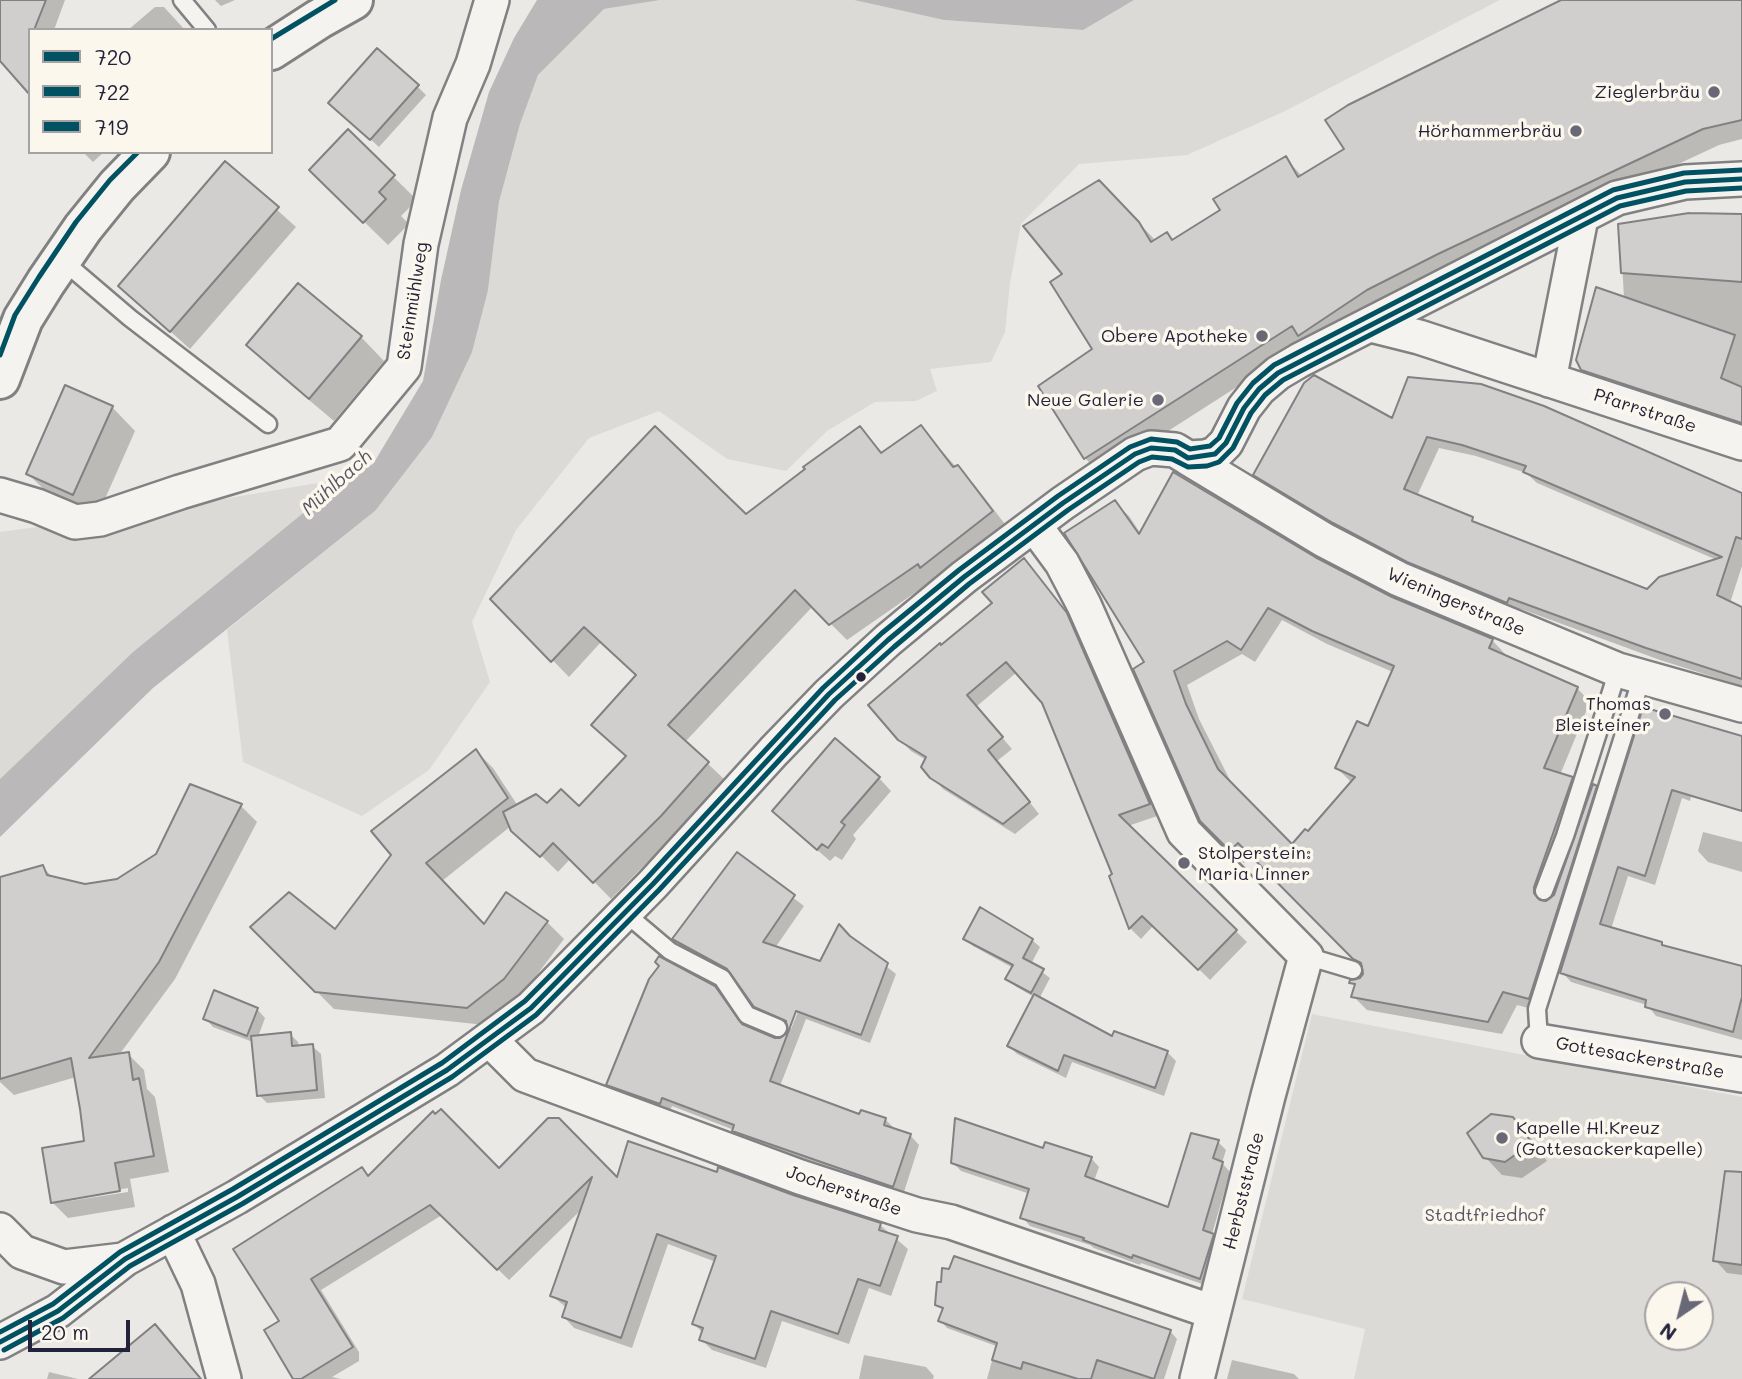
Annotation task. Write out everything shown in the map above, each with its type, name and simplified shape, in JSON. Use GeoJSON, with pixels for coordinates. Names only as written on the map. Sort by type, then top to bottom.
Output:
{"type":"FeatureCollection","features":[{"type":"Feature","properties":{"kind":"main road"},"geometry":{"type":"LineString","coordinates":[[273,49],[353,0]]}},
{"type":"Feature","properties":{"kind":"main road"},"geometry":{"type":"LineString","coordinates":[[0,379],[11,316],[62,260],[117,186],[148,154]]}},
{"type":"Feature","properties":{"kind":"street","name":"Steinmühlweg"},"geometry":{"type":"LineString","coordinates":[[0,495],[37,506],[75,522],[100,519],[340,444],[404,367],[421,244],[450,118],[473,64],[492,0]]}},
{"type":"Feature","properties":{"kind":"street"},"geometry":{"type":"LineString","coordinates":[[1188,458],[1215,454],[1226,443],[1244,408],[1259,389],[1278,373],[1617,198],[1685,182],[1742,179]]}},
{"type":"Feature","properties":{"kind":"street"},"geometry":{"type":"LineString","coordinates":[[1549,380],[1581,218]]}},
{"type":"Feature","properties":{"kind":"street","name":"Pfarrstraße"},"geometry":{"type":"LineString","coordinates":[[1371,326],[1419,337],[1742,443]]}},
{"type":"Feature","properties":{"kind":"street","name":"Wieningerstraße"},"geometry":{"type":"LineString","coordinates":[[125,1259],[237,1197],[447,1070],[531,1008],[625,913],[829,694],[888,640],[964,577],[1034,525],[1135,454],[1151,448],[1175,450],[1324,540],[1399,579],[1630,674],[1742,705]]}},
{"type":"Feature","properties":{"kind":"street"},"geometry":{"type":"LineString","coordinates":[[1034,525],[1062,563],[1084,605],[1184,832],[1306,956]]}},
{"type":"Feature","properties":{"kind":"street","name":"Herbststraße"},"geometry":{"type":"LineString","coordinates":[[1197,1379],[1306,956]]}},
{"type":"Feature","properties":{"kind":"street","name":"Jocherstraße"},"geometry":{"type":"LineString","coordinates":[[489,1040],[525,1075],[800,1177],[917,1215],[951,1222],[1213,1312]]}},
{"type":"Feature","properties":{"kind":"street","name":"Gottesackerstraße"},"geometry":{"type":"LineString","coordinates":[[1539,1041],[1742,1075]]}},
{"type":"Feature","properties":{"kind":"street"},"geometry":{"type":"LineString","coordinates":[[0,1230],[22,1252],[64,1267],[125,1259]]}},
{"type":"Feature","properties":{"kind":"street"},"geometry":{"type":"LineString","coordinates":[[173,1232],[198,1284],[224,1379]]}},
{"type":"Feature","properties":{"kind":"street"},"geometry":{"type":"LineString","coordinates":[[0,1342],[58,1311],[125,1259]]}},
{"type":"Feature","properties":{"kind":"lane"},"geometry":{"type":"LineString","coordinates":[[182,0],[205,28]]}},
{"type":"Feature","properties":{"kind":"lane"},"geometry":{"type":"LineString","coordinates":[[62,260],[130,318],[268,424]]}},
{"type":"Feature","properties":{"kind":"lane"},"geometry":{"type":"LineString","coordinates":[[1545,891],[1561,835],[1630,674]]}},
{"type":"Feature","properties":{"kind":"lane"},"geometry":{"type":"LineString","coordinates":[[1539,1041],[1536,1009],[1630,674]]}},
{"type":"Feature","properties":{"kind":"lane"},"geometry":{"type":"LineString","coordinates":[[625,913],[670,951],[722,978],[747,1015],[778,1028]]}},
{"type":"Feature","properties":{"kind":"lane"},"geometry":{"type":"LineString","coordinates":[[1306,956],[1353,970]]}},
{"type":"Feature","properties":{"kind":"green space"},"geometry":{"type":"Polygon","coordinates":[[[660,0],[854,0],[944,20],[1082,30],[1134,0],[1500,0],[1283,112],[1187,155],[1079,164],[1021,224],[1010,283],[1005,332],[991,362],[930,369],[937,391],[916,401],[875,402],[827,431],[786,471],[727,459],[659,411],[589,438],[516,530],[472,622],[490,682],[429,770],[362,816],[243,762],[227,630],[375,511],[488,289],[499,202],[520,124],[538,75],[604,9],[660,0]]]}},
{"type":"Feature","properties":{"kind":"green space"},"geometry":{"type":"Polygon","coordinates":[[[346,478],[133,652],[0,779],[0,532],[154,511],[346,478]]]}},
{"type":"Feature","properties":{"kind":"green space","name":"Stadtfriedhof"},"geometry":{"type":"Polygon","coordinates":[[[1312,1014],[1742,1097],[1742,1379],[1354,1379],[1365,1329],[1242,1299],[1312,1014]]]}},
{"type":"Feature","properties":{"kind":"shaded area"},"geometry":{"type":"Polygon","coordinates":[[[537,0],[660,0],[604,9],[538,75],[520,124],[499,202],[488,290],[472,352],[432,437],[375,511],[153,688],[0,837],[0,779],[133,652],[346,478],[373,464],[423,381],[461,190],[489,92],[514,38],[537,0]]]}},
{"type":"Feature","properties":{"kind":"shaded area"},"geometry":{"type":"Polygon","coordinates":[[[854,0],[1134,0],[1083,30],[944,20],[854,0]]]}},
{"type":"Feature","properties":{"kind":"building"},"geometry":{"type":"Polygon","coordinates":[[[0,0],[46,0],[35,28],[28,28],[28,93],[0,61],[0,0]]]}},
{"type":"Feature","properties":{"kind":"building"},"geometry":{"type":"Polygon","coordinates":[[[1561,0],[1742,0],[1742,120],[1703,129],[1438,254],[1367,290],[1298,336],[1292,326],[1084,459],[1038,386],[1092,349],[1050,282],[1062,274],[1023,226],[1099,180],[1139,222],[1151,242],[1167,232],[1172,240],[1220,210],[1213,199],[1286,156],[1298,177],[1344,149],[1325,120],[1348,105],[1561,0]]]}},
{"type":"Feature","properties":{"kind":"building"},"geometry":{"type":"Polygon","coordinates":[[[377,48],[419,85],[370,140],[328,103],[377,48]]]}},
{"type":"Feature","properties":{"kind":"building"},"geometry":{"type":"Polygon","coordinates":[[[348,129],[395,175],[379,192],[386,199],[363,223],[309,170],[348,129]]]}},
{"type":"Feature","properties":{"kind":"building"},"geometry":{"type":"Polygon","coordinates":[[[225,161],[279,207],[170,332],[118,286],[225,161]]]}},
{"type":"Feature","properties":{"kind":"building"},"geometry":{"type":"Polygon","coordinates":[[[1689,213],[1742,214],[1742,282],[1621,273],[1618,224],[1689,213]]]}},
{"type":"Feature","properties":{"kind":"building"},"geometry":{"type":"Polygon","coordinates":[[[298,283],[362,336],[309,399],[246,345],[298,283]]]}},
{"type":"Feature","properties":{"kind":"building"},"geometry":{"type":"Polygon","coordinates":[[[1596,287],[1735,335],[1721,378],[1742,387],[1742,423],[1581,370],[1576,360],[1596,287]]]}},
{"type":"Feature","properties":{"kind":"building"},"geometry":{"type":"Polygon","coordinates":[[[1314,375],[1392,418],[1408,377],[1481,384],[1544,406],[1742,493],[1742,539],[1736,537],[1717,595],[1742,607],[1742,679],[1646,648],[1509,598],[1507,603],[1407,562],[1333,523],[1253,475],[1304,383],[1314,375]],[[1427,437],[1404,489],[1473,517],[1472,521],[1647,589],[1659,577],[1722,557],[1523,472],[1526,466],[1462,445],[1427,437]]]}},
{"type":"Feature","properties":{"kind":"building"},"geometry":{"type":"Polygon","coordinates":[[[65,385],[113,406],[73,495],[26,474],[65,385]]]}},
{"type":"Feature","properties":{"kind":"building"},"geometry":{"type":"Polygon","coordinates":[[[921,425],[953,467],[958,465],[993,511],[920,568],[918,564],[829,625],[795,590],[668,725],[709,762],[661,816],[593,883],[553,843],[540,857],[511,831],[503,812],[536,794],[547,803],[561,789],[579,806],[626,756],[591,725],[636,675],[584,627],[551,662],[490,599],[655,426],[746,514],[805,469],[803,467],[860,426],[881,453],[921,425]]]}},
{"type":"Feature","properties":{"kind":"building"},"geometry":{"type":"Polygon","coordinates":[[[1173,472],[1315,557],[1392,597],[1493,639],[1489,648],[1578,687],[1544,768],[1573,777],[1534,887],[1534,893],[1540,900],[1546,901],[1554,895],[1593,784],[1597,786],[1529,999],[1503,992],[1488,1022],[1351,997],[1355,984],[1349,983],[1363,974],[1361,963],[1353,959],[1238,843],[1230,851],[1200,821],[1133,669],[1144,662],[1064,533],[1115,500],[1139,534],[1173,472]],[[1268,608],[1241,650],[1227,641],[1174,671],[1186,704],[1218,769],[1292,844],[1305,829],[1308,831],[1355,777],[1335,768],[1357,721],[1368,726],[1394,666],[1312,631],[1268,608]]]}},
{"type":"Feature","properties":{"kind":"building"},"geometry":{"type":"Polygon","coordinates":[[[1024,558],[1067,613],[1150,804],[1119,815],[1237,930],[1198,970],[1142,916],[1129,929],[1109,876],[1112,874],[1042,703],[1006,662],[967,695],[1003,737],[988,750],[1030,802],[1003,824],[930,778],[921,767],[926,757],[898,740],[868,705],[940,643],[941,645],[992,603],[982,592],[1024,558]]]}},
{"type":"Feature","properties":{"kind":"building"},"geometry":{"type":"Polygon","coordinates":[[[1643,707],[1742,736],[1742,811],[1672,790],[1645,876],[1618,867],[1600,924],[1662,942],[1662,945],[1742,966],[1742,997],[1733,1032],[1645,1007],[1646,1000],[1560,973],[1643,707]]]}},
{"type":"Feature","properties":{"kind":"building"},"geometry":{"type":"Polygon","coordinates":[[[835,738],[880,777],[841,822],[845,825],[828,848],[822,844],[817,850],[772,811],[835,738]]]}},
{"type":"Feature","properties":{"kind":"building"},"geometry":{"type":"Polygon","coordinates":[[[476,749],[508,798],[426,863],[484,924],[506,892],[548,921],[504,979],[467,1008],[315,992],[250,927],[289,892],[335,929],[391,855],[371,831],[476,749]]]}},
{"type":"Feature","properties":{"kind":"building"},"geometry":{"type":"Polygon","coordinates":[[[190,784],[242,804],[159,962],[89,1058],[129,1052],[133,1080],[139,1078],[154,1156],[115,1163],[120,1191],[51,1203],[42,1148],[84,1141],[80,1109],[71,1058],[0,1079],[0,877],[43,865],[47,875],[85,884],[117,879],[156,854],[190,784]]]}},
{"type":"Feature","properties":{"kind":"building"},"geometry":{"type":"Polygon","coordinates":[[[737,852],[795,895],[763,942],[820,961],[839,924],[850,936],[888,963],[861,1035],[796,1011],[770,1081],[859,1114],[861,1110],[886,1118],[884,1125],[911,1134],[893,1187],[732,1131],[734,1125],[662,1098],[660,1104],[606,1085],[649,979],[659,966],[655,962],[659,956],[715,986],[742,1024],[775,1038],[787,1033],[786,1021],[754,1007],[727,969],[672,939],[737,852]]]}},
{"type":"Feature","properties":{"kind":"building"},"geometry":{"type":"Polygon","coordinates":[[[980,907],[1033,939],[1023,958],[1044,969],[1031,993],[1005,979],[1013,965],[963,939],[980,907]]]}},
{"type":"Feature","properties":{"kind":"building"},"geometry":{"type":"Polygon","coordinates":[[[214,990],[258,1008],[247,1036],[203,1019],[214,990]]]}},
{"type":"Feature","properties":{"kind":"building"},"geometry":{"type":"Polygon","coordinates":[[[1034,994],[1112,1036],[1114,1031],[1168,1051],[1155,1088],[1064,1055],[1058,1071],[1007,1046],[1034,994]]]}},
{"type":"Feature","properties":{"kind":"building"},"geometry":{"type":"Polygon","coordinates":[[[291,1032],[292,1046],[313,1044],[317,1090],[257,1096],[251,1036],[291,1032]]]}},
{"type":"Feature","properties":{"kind":"building"},"geometry":{"type":"Polygon","coordinates":[[[441,1109],[499,1168],[548,1118],[559,1118],[617,1177],[628,1141],[717,1172],[718,1167],[793,1195],[881,1223],[879,1230],[898,1236],[880,1286],[858,1279],[838,1334],[771,1311],[755,1359],[699,1340],[703,1328],[692,1324],[716,1256],[657,1234],[621,1338],[562,1317],[567,1302],[550,1296],[592,1177],[497,1270],[430,1205],[311,1279],[353,1347],[301,1379],[293,1379],[264,1330],[279,1321],[233,1249],[362,1167],[368,1176],[433,1111],[435,1114],[441,1109]]]}},
{"type":"Feature","properties":{"kind":"building","name":"Kapelle Hl.Kreuz (Gottesackerkapelle)"},"geometry":{"type":"Polygon","coordinates":[[[1491,1114],[1513,1117],[1532,1143],[1505,1162],[1483,1158],[1467,1133],[1491,1114]]]}},
{"type":"Feature","properties":{"kind":"building"},"geometry":{"type":"Polygon","coordinates":[[[955,1118],[1043,1148],[1045,1142],[1092,1157],[1085,1176],[1168,1207],[1191,1133],[1219,1140],[1213,1158],[1223,1162],[1203,1230],[1214,1234],[1200,1279],[1020,1218],[1029,1189],[951,1163],[955,1118]]]}},
{"type":"Feature","properties":{"kind":"building"},"geometry":{"type":"Polygon","coordinates":[[[1725,1171],[1742,1172],[1742,1265],[1713,1261],[1725,1171]]]}},
{"type":"Feature","properties":{"kind":"building"},"geometry":{"type":"Polygon","coordinates":[[[954,1256],[1171,1330],[1154,1379],[1097,1360],[1091,1379],[1078,1379],[1023,1362],[1021,1369],[992,1360],[997,1343],[938,1321],[943,1308],[935,1305],[937,1282],[941,1282],[942,1268],[949,1269],[954,1256]]]}},
{"type":"Feature","properties":{"kind":"building"},"geometry":{"type":"Polygon","coordinates":[[[155,1324],[201,1379],[89,1379],[155,1324]]]}},
{"type":"Feature","properties":{"kind":"transit line","name":"719"},"geometry":{"type":"LineString","coordinates":[[273,38],[335,0]]}},
{"type":"Feature","properties":{"kind":"transit line","name":"719"},"geometry":{"type":"LineString","coordinates":[[0,355],[15,315],[76,222],[110,180],[136,154]]}},
{"type":"Feature","properties":{"kind":"transit line","name":"719"},"geometry":{"type":"LineString","coordinates":[[0,1332],[53,1304],[120,1252],[233,1189],[442,1063],[525,1001],[647,878],[823,688],[882,633],[959,570],[1058,496],[1130,447],[1151,439],[1177,442],[1190,449],[1210,446],[1219,438],[1237,403],[1253,383],[1274,365],[1613,190],[1684,173],[1742,170]]}},
{"type":"Feature","properties":{"kind":"transit line","name":"720"},"geometry":{"type":"LineString","coordinates":[[0,1342],[58,1311],[125,1259],[237,1197],[447,1070],[531,1008],[653,884],[829,694],[888,640],[964,577],[1063,503],[1135,454],[1151,448],[1175,450],[1188,458],[1215,454],[1226,443],[1244,408],[1259,389],[1278,373],[1617,198],[1685,182],[1742,179]]}},
{"type":"Feature","properties":{"kind":"transit line","name":"722"},"geometry":{"type":"LineString","coordinates":[[4,1350],[63,1318],[130,1266],[242,1204],[452,1077],[536,1015],[659,890],[835,700],[969,584],[1068,510],[1139,462],[1152,457],[1172,459],[1188,467],[1219,462],[1233,448],[1251,413],[1265,395],[1283,380],[1620,206],[1686,191],[1742,188]]}},
{"type":"Feature","properties":{"kind":"place","name":"Zieglerbräu"},"geometry":{"type":"Point","coordinates":[1714,92]}},
{"type":"Feature","properties":{"kind":"place","name":"Hörhammerbräu"},"geometry":{"type":"Point","coordinates":[1576,131]}},
{"type":"Feature","properties":{"kind":"place","name":"Obere Apotheke"},"geometry":{"type":"Point","coordinates":[1262,336]}},
{"type":"Feature","properties":{"kind":"place","name":"Neue Galerie"},"geometry":{"type":"Point","coordinates":[1158,400]}},
{"type":"Feature","properties":{"kind":"place","name":"Thomas Bleisteiner"},"geometry":{"type":"Point","coordinates":[1665,714]}},
{"type":"Feature","properties":{"kind":"place","name":"Stolperstein: Maria Linner"},"geometry":{"type":"Point","coordinates":[1184,863]}},
{"type":"Feature","properties":{"kind":"place","name":"Kapelle Hl.Kreuz (Gottesackerkapelle)"},"geometry":{"type":"Point","coordinates":[1502,1138]}},
{"type":"Feature","properties":{"kind":"water label","name":"Mühlbach"},"geometry":{"type":"Point","coordinates":[337,483]}}]}
